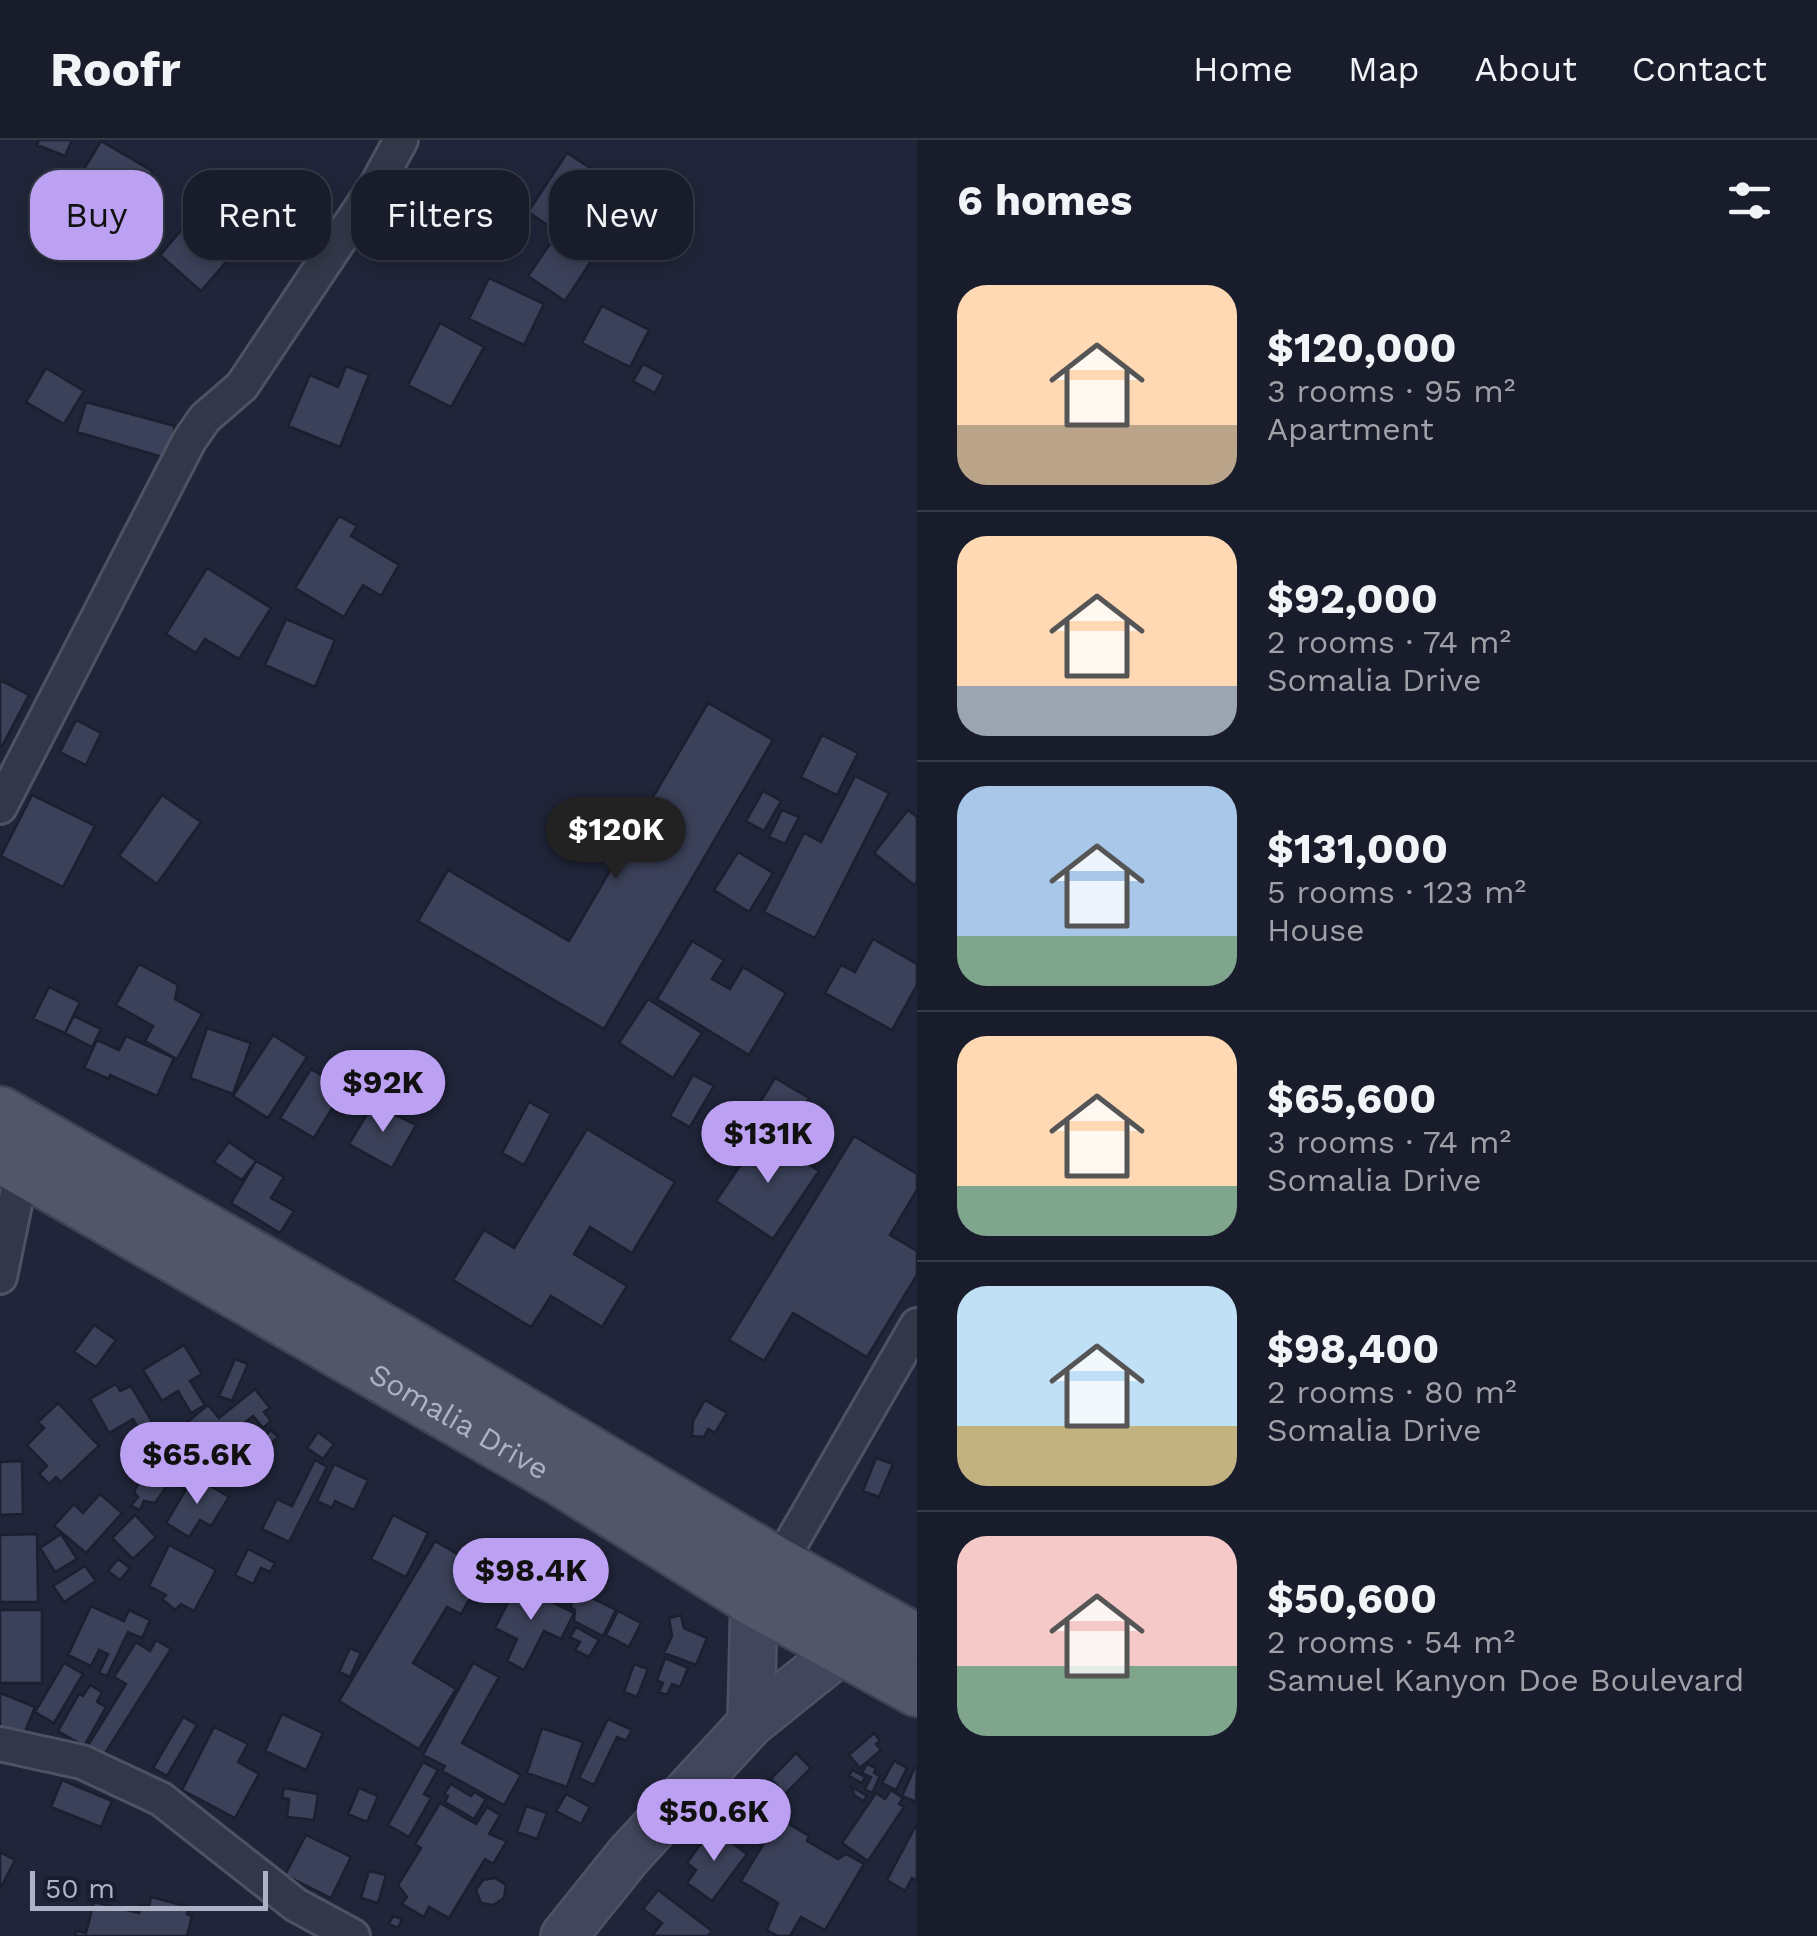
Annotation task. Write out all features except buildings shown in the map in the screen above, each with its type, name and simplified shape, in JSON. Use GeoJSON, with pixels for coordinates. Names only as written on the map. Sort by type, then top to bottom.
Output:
{"type":"FeatureCollection","features":[{"type":"Feature","properties":{"kind":"main road","name":"Somalia Drive"},"geometry":{"type":"LineString","coordinates":[[0,1112],[402,1340],[766,1583]]}},
{"type":"Feature","properties":{"kind":"main road","name":"Somalia Drive"},"geometry":{"type":"LineString","coordinates":[[11,1164],[562,1481],[858,1632],[917,1691]]}},
{"type":"Feature","properties":{"kind":"main road"},"geometry":{"type":"LineString","coordinates":[[858,1632],[917,1640]]}},
{"type":"Feature","properties":{"kind":"street"},"geometry":{"type":"LineString","coordinates":[[0,808],[189,441],[205,418],[242,386],[366,200],[401,140]]}},
{"type":"Feature","properties":{"kind":"street"},"geometry":{"type":"LineString","coordinates":[[0,1276],[11,1164]]}},
{"type":"Feature","properties":{"kind":"street"},"geometry":{"type":"LineString","coordinates":[[751,1723],[766,1583],[917,1324]]}},
{"type":"Feature","properties":{"kind":"street"},"geometry":{"type":"LineString","coordinates":[[564,1936],[628,1855],[751,1723],[858,1632]]}},
{"type":"Feature","properties":{"kind":"street"},"geometry":{"type":"LineString","coordinates":[[0,1744],[82,1762],[160,1800],[296,1906],[353,1936]]}}]}
